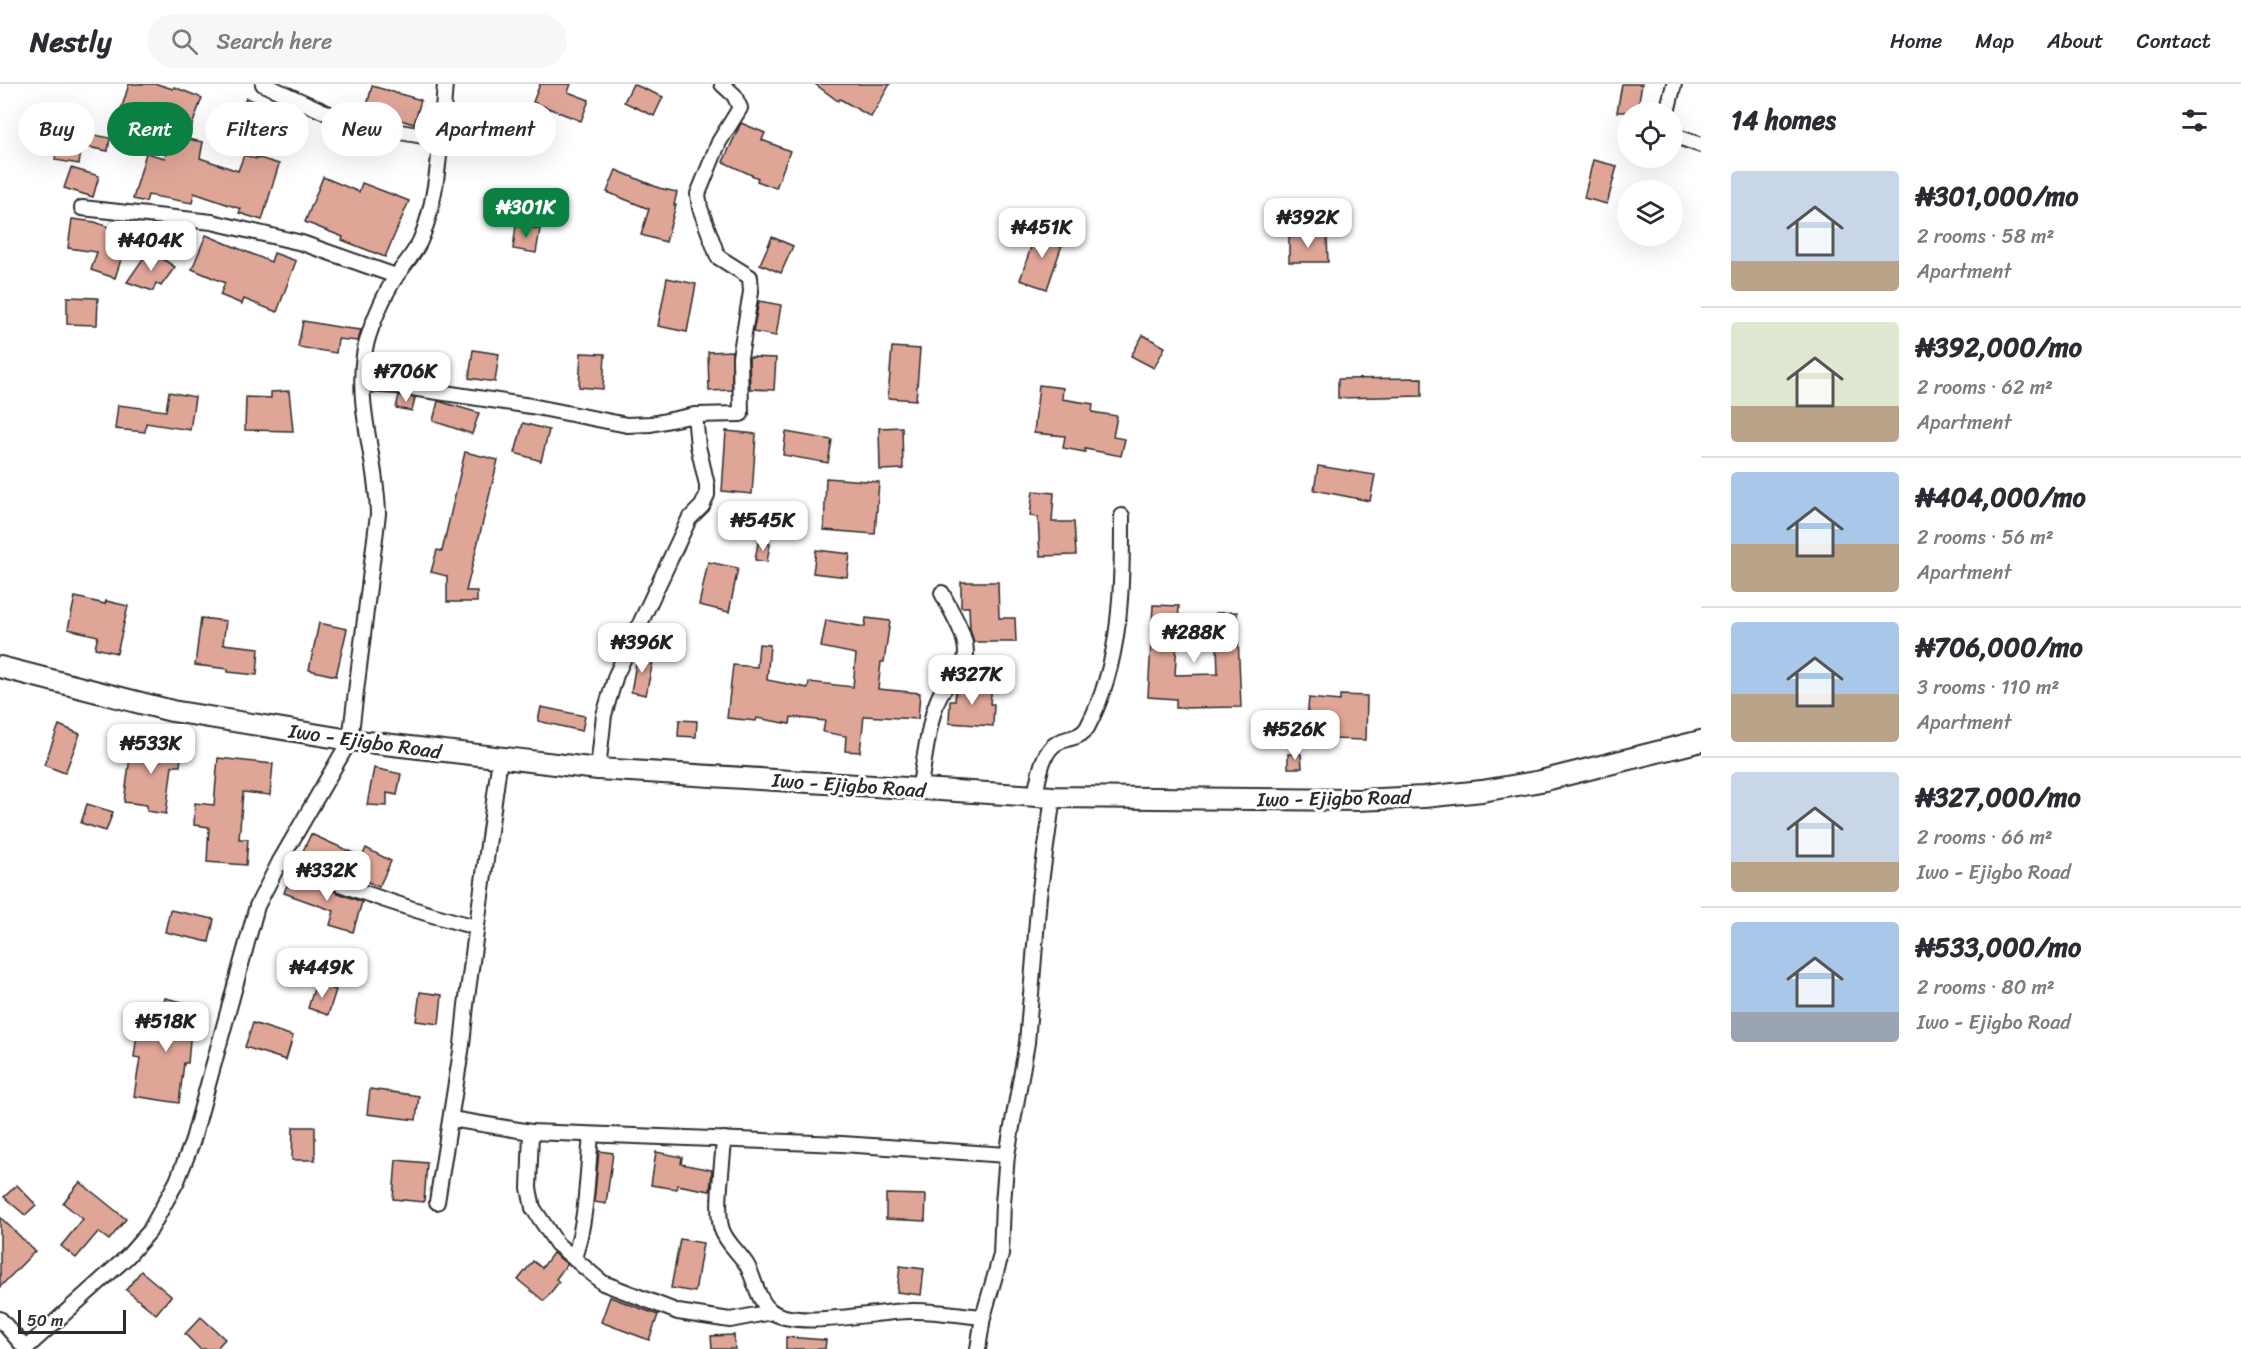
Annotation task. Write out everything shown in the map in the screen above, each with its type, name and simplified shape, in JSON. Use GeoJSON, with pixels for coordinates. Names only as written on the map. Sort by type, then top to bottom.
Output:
{"type":"FeatureCollection","features":[{"type":"Feature","properties":{"kind":"main road","name":"Iwo - Ejigbo Road"},"geometry":{"type":"LineString","coordinates":[[0,668],[172,711],[350,740],[598,769],[1044,796],[1357,800],[1424,797],[1482,791],[1541,781],[1701,741]]}},
{"type":"Feature","properties":{"kind":"street"},"geometry":{"type":"LineString","coordinates":[[443,102],[445,84]]}},
{"type":"Feature","properties":{"kind":"street"},"geometry":{"type":"LineString","coordinates":[[363,384],[398,386],[531,406],[627,425],[651,424],[695,415],[741,414],[740,357],[751,292],[750,277],[718,257],[700,208],[698,194],[719,142],[740,108],[734,95],[722,84]]}},
{"type":"Feature","properties":{"kind":"street"},"geometry":{"type":"LineString","coordinates":[[1670,102],[1674,84]]}},
{"type":"Feature","properties":{"kind":"street"},"geometry":{"type":"LineString","coordinates":[[269,85],[349,123],[415,135]]}},
{"type":"Feature","properties":{"kind":"street"},"geometry":{"type":"LineString","coordinates":[[1683,139],[1701,145]]}},
{"type":"Feature","properties":{"kind":"street"},"geometry":{"type":"LineString","coordinates":[[0,1319],[26,1349],[127,1257],[149,1233],[177,1181],[192,1143],[251,924],[265,888],[350,740],[378,514],[376,476],[363,409],[364,356],[369,333],[396,276],[419,243],[427,223],[437,156]]}},
{"type":"Feature","properties":{"kind":"street"},"geometry":{"type":"LineString","coordinates":[[82,208],[212,222],[302,243],[396,276]]}},
{"type":"Feature","properties":{"kind":"street"},"geometry":{"type":"LineString","coordinates":[[598,769],[604,716],[616,675],[689,519],[702,506],[707,495],[708,485],[698,446],[695,415]]}},
{"type":"Feature","properties":{"kind":"street"},"geometry":{"type":"LineString","coordinates":[[978,1349],[983,1317],[997,1276],[1001,1255],[1007,1155],[1027,1043],[1039,896],[1045,756],[1057,743],[1082,735],[1087,728],[1112,664],[1119,627],[1122,586],[1122,516]]}},
{"type":"Feature","properties":{"kind":"street"},"geometry":{"type":"LineString","coordinates":[[919,790],[940,696],[965,662],[965,642],[942,593]]}},
{"type":"Feature","properties":{"kind":"street"},"geometry":{"type":"LineString","coordinates":[[437,1202],[451,1119],[500,758]]}},
{"type":"Feature","properties":{"kind":"street"},"geometry":{"type":"LineString","coordinates":[[280,861],[378,899],[476,927]]}},
{"type":"Feature","properties":{"kind":"street"},"geometry":{"type":"LineString","coordinates":[[451,1119],[531,1132],[842,1144],[1007,1155]]}},
{"type":"Feature","properties":{"kind":"street"},"geometry":{"type":"LineString","coordinates":[[531,1132],[529,1188],[534,1208],[556,1244],[603,1283],[678,1312],[730,1320],[772,1312]]}},
{"type":"Feature","properties":{"kind":"street"},"geometry":{"type":"LineString","coordinates":[[574,1258],[584,1222],[591,1135]]}},
{"type":"Feature","properties":{"kind":"street"},"geometry":{"type":"LineString","coordinates":[[724,1139],[720,1217],[722,1231],[746,1264],[763,1304],[772,1312],[783,1317],[800,1318],[848,1317],[895,1311],[983,1317]]}},
{"type":"Feature","properties":{"kind":"building"},"geometry":{"type":"Polygon","coordinates":[[[129,84],[157,84],[173,89],[174,87],[202,98],[193,123],[193,102],[123,102],[129,84]]]}},
{"type":"Feature","properties":{"kind":"building"},"geometry":{"type":"Polygon","coordinates":[[[540,84],[571,84],[568,92],[589,100],[581,121],[556,111],[556,102],[533,102],[540,84]]]}},
{"type":"Feature","properties":{"kind":"building"},"geometry":{"type":"Polygon","coordinates":[[[633,84],[663,97],[654,116],[624,102],[633,84]]]}},
{"type":"Feature","properties":{"kind":"building"},"geometry":{"type":"Polygon","coordinates":[[[815,84],[890,84],[871,117],[840,99],[838,101],[815,84]]]}},
{"type":"Feature","properties":{"kind":"building"},"geometry":{"type":"Polygon","coordinates":[[[1622,84],[1642,84],[1639,102],[1619,102],[1622,84]]]}},
{"type":"Feature","properties":{"kind":"building"},"geometry":{"type":"Polygon","coordinates":[[[372,86],[421,100],[415,102],[414,124],[403,121],[403,102],[368,102],[372,86]]]}},
{"type":"Feature","properties":{"kind":"building"},"geometry":{"type":"Polygon","coordinates":[[[246,98],[257,102],[244,102],[246,98]]]}},
{"type":"Feature","properties":{"kind":"building"},"geometry":{"type":"Polygon","coordinates":[[[741,123],[765,133],[762,140],[790,151],[776,188],[757,181],[758,178],[723,162],[741,123]]]}},
{"type":"Feature","properties":{"kind":"building"},"geometry":{"type":"Polygon","coordinates":[[[95,135],[107,137],[107,151],[95,148],[95,135]]]}},
{"type":"Feature","properties":{"kind":"building"},"geometry":{"type":"Polygon","coordinates":[[[193,140],[203,142],[200,158],[238,171],[244,156],[279,164],[262,220],[239,213],[241,209],[194,193],[192,203],[148,195],[146,202],[133,199],[145,156],[165,158],[165,156],[193,156],[193,140]]]}},
{"type":"Feature","properties":{"kind":"building"},"geometry":{"type":"Polygon","coordinates":[[[56,156],[80,156],[79,164],[55,160],[56,156]]]}},
{"type":"Feature","properties":{"kind":"building"},"geometry":{"type":"Polygon","coordinates":[[[1593,160],[1617,166],[1607,204],[1584,198],[1593,160]]]}},
{"type":"Feature","properties":{"kind":"building"},"geometry":{"type":"Polygon","coordinates":[[[71,168],[99,176],[93,197],[64,188],[71,168]]]}},
{"type":"Feature","properties":{"kind":"building"},"geometry":{"type":"Polygon","coordinates":[[[616,170],[659,188],[677,192],[674,205],[676,205],[666,242],[641,235],[649,209],[607,192],[616,170]]]}},
{"type":"Feature","properties":{"kind":"building"},"geometry":{"type":"Polygon","coordinates":[[[323,177],[359,192],[362,183],[409,201],[385,257],[305,222],[323,177]]]}},
{"type":"Feature","properties":{"kind":"building"},"geometry":{"type":"Polygon","coordinates":[[[72,219],[95,222],[129,235],[115,278],[91,270],[97,252],[68,248],[72,219]]]}},
{"type":"Feature","properties":{"kind":"building"},"geometry":{"type":"Polygon","coordinates":[[[516,226],[540,229],[536,253],[513,249],[516,226]]]}},
{"type":"Feature","properties":{"kind":"building"},"geometry":{"type":"Polygon","coordinates":[[[1037,229],[1064,239],[1047,289],[1020,280],[1037,229]]]}},
{"type":"Feature","properties":{"kind":"building"},"geometry":{"type":"Polygon","coordinates":[[[206,235],[271,262],[274,253],[296,261],[277,312],[244,299],[242,304],[220,295],[225,283],[192,269],[206,235]]]}},
{"type":"Feature","properties":{"kind":"building"},"geometry":{"type":"Polygon","coordinates":[[[1327,236],[1328,262],[1289,262],[1289,237],[1327,236]]]}},
{"type":"Feature","properties":{"kind":"building"},"geometry":{"type":"Polygon","coordinates":[[[772,237],[793,246],[781,273],[760,264],[772,237]]]}},
{"type":"Feature","properties":{"kind":"building"},"geometry":{"type":"Polygon","coordinates":[[[149,250],[175,267],[161,286],[156,283],[153,291],[127,282],[149,250]]]}},
{"type":"Feature","properties":{"kind":"building"},"geometry":{"type":"Polygon","coordinates":[[[667,278],[696,284],[687,332],[658,326],[667,278]]]}},
{"type":"Feature","properties":{"kind":"building"},"geometry":{"type":"Polygon","coordinates":[[[67,297],[98,298],[97,325],[67,324],[67,297]]]}},
{"type":"Feature","properties":{"kind":"building"},"geometry":{"type":"Polygon","coordinates":[[[759,301],[781,305],[776,336],[753,332],[759,301]]]}},
{"type":"Feature","properties":{"kind":"building"},"geometry":{"type":"Polygon","coordinates":[[[303,321],[361,330],[358,341],[338,339],[336,353],[298,347],[303,321]]]}},
{"type":"Feature","properties":{"kind":"building"},"geometry":{"type":"Polygon","coordinates":[[[1143,335],[1165,347],[1154,368],[1131,356],[1143,335]]]}},
{"type":"Feature","properties":{"kind":"building"},"geometry":{"type":"Polygon","coordinates":[[[892,347],[920,349],[916,400],[888,398],[892,347]]]}},
{"type":"Feature","properties":{"kind":"building"},"geometry":{"type":"Polygon","coordinates":[[[473,350],[499,354],[495,382],[469,378],[473,350]]]}},
{"type":"Feature","properties":{"kind":"building"},"geometry":{"type":"Polygon","coordinates":[[[732,351],[732,390],[709,391],[708,352],[732,351]]]}},
{"type":"Feature","properties":{"kind":"building"},"geometry":{"type":"Polygon","coordinates":[[[581,353],[605,354],[603,389],[579,387],[581,353]]]}},
{"type":"Feature","properties":{"kind":"building"},"geometry":{"type":"Polygon","coordinates":[[[749,357],[776,358],[774,390],[750,389],[749,357]]]}},
{"type":"Feature","properties":{"kind":"building"},"geometry":{"type":"Polygon","coordinates":[[[1422,378],[1422,396],[1338,398],[1338,379],[1422,378]]]}},
{"type":"Feature","properties":{"kind":"building"},"geometry":{"type":"Polygon","coordinates":[[[1039,385],[1063,388],[1062,399],[1093,404],[1092,412],[1117,416],[1113,437],[1125,439],[1121,456],[1085,449],[1085,452],[1063,448],[1065,436],[1034,433],[1039,385]]]}},
{"type":"Feature","properties":{"kind":"building"},"geometry":{"type":"Polygon","coordinates":[[[289,391],[293,431],[245,430],[246,397],[271,398],[271,392],[289,391]]]}},
{"type":"Feature","properties":{"kind":"building"},"geometry":{"type":"Polygon","coordinates":[[[169,392],[195,397],[190,430],[146,423],[145,432],[115,429],[118,405],[166,411],[169,392]]]}},
{"type":"Feature","properties":{"kind":"building"},"geometry":{"type":"Polygon","coordinates":[[[399,395],[415,398],[412,411],[396,408],[399,395]]]}},
{"type":"Feature","properties":{"kind":"building"},"geometry":{"type":"Polygon","coordinates":[[[438,401],[479,413],[472,434],[433,421],[438,401]]]}},
{"type":"Feature","properties":{"kind":"building"},"geometry":{"type":"Polygon","coordinates":[[[523,423],[549,430],[541,461],[515,453],[523,423]]]}},
{"type":"Feature","properties":{"kind":"building"},"geometry":{"type":"Polygon","coordinates":[[[902,427],[903,469],[880,470],[879,428],[902,427]]]}},
{"type":"Feature","properties":{"kind":"building"},"geometry":{"type":"Polygon","coordinates":[[[726,431],[756,434],[752,494],[722,491],[726,431]]]}},
{"type":"Feature","properties":{"kind":"building"},"geometry":{"type":"Polygon","coordinates":[[[786,432],[832,440],[828,463],[783,455],[786,432]]]}},
{"type":"Feature","properties":{"kind":"building"},"geometry":{"type":"Polygon","coordinates":[[[465,452],[498,460],[466,591],[477,591],[477,602],[447,602],[447,576],[431,572],[437,550],[442,551],[465,452]]]}},
{"type":"Feature","properties":{"kind":"building"},"geometry":{"type":"Polygon","coordinates":[[[1318,466],[1375,475],[1370,501],[1314,490],[1318,466]]]}},
{"type":"Feature","properties":{"kind":"building"},"geometry":{"type":"Polygon","coordinates":[[[826,478],[879,482],[875,534],[824,530],[826,478]]]}},
{"type":"Feature","properties":{"kind":"building"},"geometry":{"type":"Polygon","coordinates":[[[1033,491],[1054,493],[1052,522],[1074,522],[1076,555],[1040,556],[1038,517],[1030,516],[1033,491]]]}},
{"type":"Feature","properties":{"kind":"building"},"geometry":{"type":"Polygon","coordinates":[[[758,543],[770,544],[767,562],[755,560],[758,543]]]}},
{"type":"Feature","properties":{"kind":"building"},"geometry":{"type":"Polygon","coordinates":[[[816,550],[850,554],[847,577],[813,573],[816,550]]]}},
{"type":"Feature","properties":{"kind":"building"},"geometry":{"type":"Polygon","coordinates":[[[708,562],[738,568],[729,612],[699,605],[708,562]]]}},
{"type":"Feature","properties":{"kind":"building"},"geometry":{"type":"Polygon","coordinates":[[[961,582],[998,582],[999,618],[1015,618],[1016,642],[974,642],[970,629],[969,607],[961,607],[961,582]]]}},
{"type":"Feature","properties":{"kind":"building"},"geometry":{"type":"Polygon","coordinates":[[[75,597],[105,604],[106,601],[128,606],[117,653],[95,648],[98,636],[68,629],[75,597]]]}},
{"type":"Feature","properties":{"kind":"building"},"geometry":{"type":"Polygon","coordinates":[[[1153,605],[1179,606],[1175,675],[1218,674],[1216,613],[1237,612],[1241,707],[1176,708],[1176,699],[1148,697],[1153,605]]]}},
{"type":"Feature","properties":{"kind":"building"},"geometry":{"type":"Polygon","coordinates":[[[201,618],[226,621],[223,644],[259,648],[257,675],[195,665],[201,618]]]}},
{"type":"Feature","properties":{"kind":"building"},"geometry":{"type":"Polygon","coordinates":[[[866,618],[890,621],[878,689],[920,693],[918,719],[864,716],[860,752],[845,751],[846,736],[823,732],[825,721],[791,717],[790,724],[757,718],[756,721],[727,718],[733,665],[757,667],[759,644],[770,645],[767,680],[808,688],[809,682],[853,687],[856,654],[821,647],[826,620],[865,627],[866,618]]]}},
{"type":"Feature","properties":{"kind":"building"},"geometry":{"type":"Polygon","coordinates":[[[319,623],[347,629],[336,676],[309,670],[319,623]]]}},
{"type":"Feature","properties":{"kind":"building"},"geometry":{"type":"Polygon","coordinates":[[[638,652],[654,656],[646,695],[631,692],[638,652]]]}},
{"type":"Feature","properties":{"kind":"building"},"geometry":{"type":"Polygon","coordinates":[[[961,683],[992,686],[990,704],[994,704],[993,726],[949,723],[950,701],[955,701],[956,689],[961,683]]]}},
{"type":"Feature","properties":{"kind":"building"},"geometry":{"type":"Polygon","coordinates":[[[1340,695],[1367,696],[1366,740],[1305,739],[1309,698],[1340,701],[1340,695]]]}},
{"type":"Feature","properties":{"kind":"building"},"geometry":{"type":"Polygon","coordinates":[[[541,707],[585,716],[582,731],[538,721],[541,707]]]}},
{"type":"Feature","properties":{"kind":"building"},"geometry":{"type":"Polygon","coordinates":[[[679,720],[697,721],[696,737],[678,736],[679,720]]]}},
{"type":"Feature","properties":{"kind":"building"},"geometry":{"type":"Polygon","coordinates":[[[59,725],[80,734],[65,773],[44,765],[59,725]]]}},
{"type":"Feature","properties":{"kind":"building"},"geometry":{"type":"Polygon","coordinates":[[[132,742],[182,748],[180,766],[172,766],[166,814],[147,811],[147,805],[124,802],[132,742]]]}},
{"type":"Feature","properties":{"kind":"building"},"geometry":{"type":"Polygon","coordinates":[[[1288,754],[1301,754],[1302,768],[1288,768],[1288,754]]]}},
{"type":"Feature","properties":{"kind":"building"},"geometry":{"type":"Polygon","coordinates":[[[218,758],[273,764],[270,795],[243,792],[239,839],[248,839],[246,865],[207,862],[209,827],[194,825],[195,803],[214,805],[218,758]]]}},
{"type":"Feature","properties":{"kind":"building"},"geometry":{"type":"Polygon","coordinates":[[[374,768],[401,774],[397,795],[387,793],[387,806],[367,805],[374,768]]]}},
{"type":"Feature","properties":{"kind":"building"},"geometry":{"type":"Polygon","coordinates":[[[87,804],[113,812],[106,831],[81,823],[87,804]]]}},
{"type":"Feature","properties":{"kind":"building"},"geometry":{"type":"Polygon","coordinates":[[[311,834],[362,857],[366,848],[391,861],[379,887],[302,853],[311,834]]]}},
{"type":"Feature","properties":{"kind":"building"},"geometry":{"type":"Polygon","coordinates":[[[291,875],[362,902],[353,932],[330,925],[334,911],[284,893],[291,875]]]}},
{"type":"Feature","properties":{"kind":"building"},"geometry":{"type":"Polygon","coordinates":[[[170,910],[214,919],[209,942],[165,932],[170,910]]]}},
{"type":"Feature","properties":{"kind":"building"},"geometry":{"type":"Polygon","coordinates":[[[316,983],[336,990],[328,1015],[308,1008],[316,983]]]}},
{"type":"Feature","properties":{"kind":"building"},"geometry":{"type":"Polygon","coordinates":[[[420,992],[442,995],[439,1024],[416,1021],[420,992]]]}},
{"type":"Feature","properties":{"kind":"building"},"geometry":{"type":"Polygon","coordinates":[[[165,998],[200,1006],[194,1030],[191,1029],[188,1063],[184,1063],[179,1103],[134,1096],[140,1058],[134,1057],[137,1034],[156,1037],[165,998]]]}},
{"type":"Feature","properties":{"kind":"building"},"geometry":{"type":"Polygon","coordinates":[[[253,1023],[293,1036],[286,1060],[245,1047],[253,1023]]]}},
{"type":"Feature","properties":{"kind":"building"},"geometry":{"type":"Polygon","coordinates":[[[370,1089],[419,1096],[416,1120],[367,1114],[370,1089]]]}},
{"type":"Feature","properties":{"kind":"building"},"geometry":{"type":"Polygon","coordinates":[[[293,1127],[315,1127],[315,1160],[292,1160],[293,1127]]]}},
{"type":"Feature","properties":{"kind":"building"},"geometry":{"type":"Polygon","coordinates":[[[599,1151],[613,1153],[606,1204],[594,1202],[599,1151]]]}},
{"type":"Feature","properties":{"kind":"building"},"geometry":{"type":"Polygon","coordinates":[[[656,1152],[682,1157],[681,1164],[712,1170],[710,1191],[677,1185],[677,1189],[651,1185],[656,1152]]]}},
{"type":"Feature","properties":{"kind":"building"},"geometry":{"type":"Polygon","coordinates":[[[396,1160],[427,1163],[424,1202],[393,1199],[396,1160]]]}},
{"type":"Feature","properties":{"kind":"building"},"geometry":{"type":"Polygon","coordinates":[[[80,1182],[126,1219],[109,1240],[98,1232],[76,1258],[61,1246],[83,1219],[63,1203],[80,1182]]]}},
{"type":"Feature","properties":{"kind":"building"},"geometry":{"type":"Polygon","coordinates":[[[17,1185],[36,1205],[25,1215],[4,1197],[17,1185]]]}},
{"type":"Feature","properties":{"kind":"building"},"geometry":{"type":"Polygon","coordinates":[[[886,1194],[926,1195],[925,1221],[886,1219],[886,1194]]]}},
{"type":"Feature","properties":{"kind":"building"},"geometry":{"type":"Polygon","coordinates":[[[0,1217],[35,1251],[0,1287],[0,1217]]]}},
{"type":"Feature","properties":{"kind":"building"},"geometry":{"type":"Polygon","coordinates":[[[680,1239],[703,1243],[695,1292],[671,1288],[680,1239]]]}},
{"type":"Feature","properties":{"kind":"building"},"geometry":{"type":"Polygon","coordinates":[[[553,1253],[567,1264],[556,1279],[559,1282],[544,1301],[518,1280],[533,1261],[542,1268],[553,1253]]]}},
{"type":"Feature","properties":{"kind":"building"},"geometry":{"type":"Polygon","coordinates":[[[900,1266],[924,1269],[921,1295],[897,1292],[900,1266]]]}},
{"type":"Feature","properties":{"kind":"building"},"geometry":{"type":"Polygon","coordinates":[[[141,1271],[171,1296],[156,1314],[126,1290],[141,1271]]]}},
{"type":"Feature","properties":{"kind":"building"},"geometry":{"type":"Polygon","coordinates":[[[610,1297],[658,1315],[649,1340],[601,1322],[610,1297]]]}},
{"type":"Feature","properties":{"kind":"building"},"geometry":{"type":"Polygon","coordinates":[[[201,1317],[225,1339],[216,1349],[200,1349],[185,1334],[201,1317]]]}},
{"type":"Feature","properties":{"kind":"building"},"geometry":{"type":"Polygon","coordinates":[[[734,1335],[735,1349],[712,1349],[711,1336],[734,1335]]]}},
{"type":"Feature","properties":{"kind":"building"},"geometry":{"type":"Polygon","coordinates":[[[786,1337],[826,1340],[825,1349],[786,1349],[786,1337]]]}}]}
